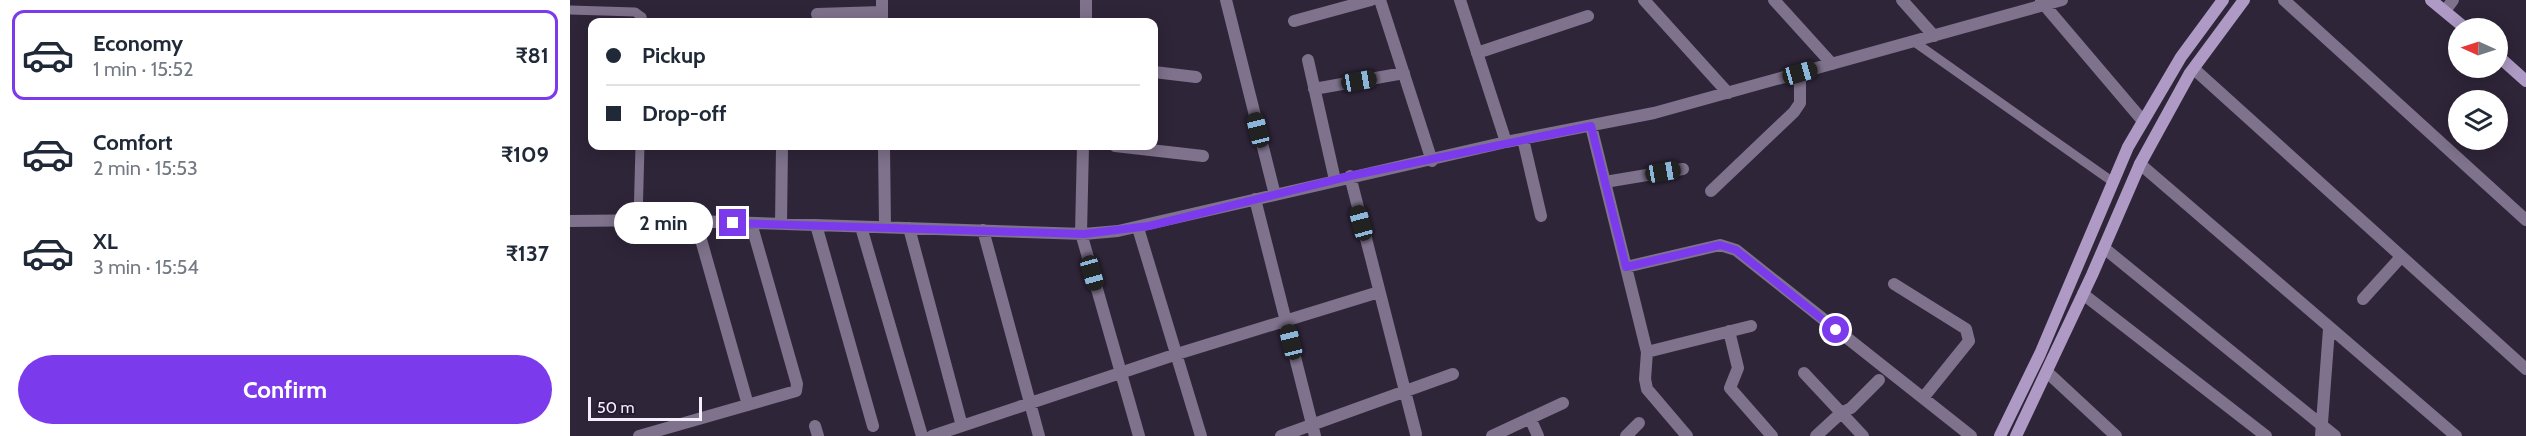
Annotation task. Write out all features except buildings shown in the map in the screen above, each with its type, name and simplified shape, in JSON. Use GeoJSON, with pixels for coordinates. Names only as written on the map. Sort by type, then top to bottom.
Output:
{"type":"FeatureCollection","features":[{"type":"Feature","properties":{"kind":"main road"},"geometry":{"type":"LineString","coordinates":[[2000,436],[2040,354],[2113,182],[2143,121],[2181,57],[2223,0]]}},
{"type":"Feature","properties":{"kind":"main road"},"geometry":{"type":"LineString","coordinates":[[2016,436],[2084,294],[2140,164],[2194,69],[2244,0]]}},
{"type":"Feature","properties":{"kind":"main road"},"geometry":{"type":"LineString","coordinates":[[2431,0],[2453,18]]}},
{"type":"Feature","properties":{"kind":"main road"},"geometry":{"type":"LineString","coordinates":[[2508,65],[2526,81]]}},
{"type":"Feature","properties":{"kind":"street"},"geometry":{"type":"LineString","coordinates":[[1086,0],[1086,18]]}},
{"type":"Feature","properties":{"kind":"street"},"geometry":{"type":"LineString","coordinates":[[1226,0],[1275,195]]}},
{"type":"Feature","properties":{"kind":"street"},"geometry":{"type":"LineString","coordinates":[[1294,21],[1371,0]]}},
{"type":"Feature","properties":{"kind":"street"},"geometry":{"type":"LineString","coordinates":[[1380,0],[1432,160]]}},
{"type":"Feature","properties":{"kind":"street"},"geometry":{"type":"LineString","coordinates":[[1460,0],[1506,142]]}},
{"type":"Feature","properties":{"kind":"street"},"geometry":{"type":"LineString","coordinates":[[1644,0],[1728,93]]}},
{"type":"Feature","properties":{"kind":"street"},"geometry":{"type":"LineString","coordinates":[[1774,0],[1832,64]]}},
{"type":"Feature","properties":{"kind":"street"},"geometry":{"type":"LineString","coordinates":[[1902,0],[1934,36]]}},
{"type":"Feature","properties":{"kind":"street"},"geometry":{"type":"LineString","coordinates":[[570,222],[638,220],[1081,233],[1138,228],[1350,176],[1654,113],[1934,36],[2042,2],[2062,0]]}},
{"type":"Feature","properties":{"kind":"street"},"geometry":{"type":"LineString","coordinates":[[2284,0],[2526,220]]}},
{"type":"Feature","properties":{"kind":"street"},"geometry":{"type":"LineString","coordinates":[[2445,11],[2454,0]]}},
{"type":"Feature","properties":{"kind":"street"},"geometry":{"type":"LineString","coordinates":[[2042,2],[2143,121]]}},
{"type":"Feature","properties":{"kind":"street"},"geometry":{"type":"LineString","coordinates":[[817,14],[882,12]]}},
{"type":"Feature","properties":{"kind":"street"},"geometry":{"type":"LineString","coordinates":[[1477,53],[1588,16]]}},
{"type":"Feature","properties":{"kind":"street"},"geometry":{"type":"LineString","coordinates":[[1308,60],[1335,180]]}},
{"type":"Feature","properties":{"kind":"street"},"geometry":{"type":"LineString","coordinates":[[2194,69],[2526,369]]}},
{"type":"Feature","properties":{"kind":"street"},"geometry":{"type":"LineString","coordinates":[[1158,72],[1196,77]]}},
{"type":"Feature","properties":{"kind":"street"},"geometry":{"type":"LineString","coordinates":[[1314,89],[1404,73]]}},
{"type":"Feature","properties":{"kind":"street"},"geometry":{"type":"LineString","coordinates":[[1711,191],[1794,112],[1800,103],[1800,73]]}},
{"type":"Feature","properties":{"kind":"street"},"geometry":{"type":"LineString","coordinates":[[1591,126],[1647,352],[1645,380],[1647,389],[1687,436]]}},
{"type":"Feature","properties":{"kind":"street"},"geometry":{"type":"LineString","coordinates":[[1523,139],[1540,216]]}},
{"type":"Feature","properties":{"kind":"street"},"geometry":{"type":"LineString","coordinates":[[781,224],[782,150]]}},
{"type":"Feature","properties":{"kind":"street"},"geometry":{"type":"LineString","coordinates":[[884,150],[885,227]]}},
{"type":"Feature","properties":{"kind":"street"},"geometry":{"type":"LineString","coordinates":[[1083,150],[1081,233],[1138,436]]}},
{"type":"Feature","properties":{"kind":"street"},"geometry":{"type":"LineString","coordinates":[[1150,150],[1203,156]]}},
{"type":"Feature","properties":{"kind":"street"},"geometry":{"type":"LineString","coordinates":[[2140,164],[2456,436]]}},
{"type":"Feature","properties":{"kind":"street"},"geometry":{"type":"LineString","coordinates":[[1605,182],[1683,169]]}},
{"type":"Feature","properties":{"kind":"street"},"geometry":{"type":"LineString","coordinates":[[1350,176],[1416,434]]}},
{"type":"Feature","properties":{"kind":"street"},"geometry":{"type":"LineString","coordinates":[[1255,199],[1313,430]]}},
{"type":"Feature","properties":{"kind":"street"},"geometry":{"type":"LineString","coordinates":[[696,222],[748,405]]}},
{"type":"Feature","properties":{"kind":"street"},"geometry":{"type":"LineString","coordinates":[[639,436],[685,430],[748,405],[792,393],[797,388],[751,223]]}},
{"type":"Feature","properties":{"kind":"street"},"geometry":{"type":"LineString","coordinates":[[816,225],[873,426]]}},
{"type":"Feature","properties":{"kind":"street"},"geometry":{"type":"LineString","coordinates":[[861,227],[922,436]]}},
{"type":"Feature","properties":{"kind":"street"},"geometry":{"type":"LineString","coordinates":[[909,228],[962,426]]}},
{"type":"Feature","properties":{"kind":"street"},"geometry":{"type":"LineString","coordinates":[[1138,228],[1201,436]]}},
{"type":"Feature","properties":{"kind":"street"},"geometry":{"type":"LineString","coordinates":[[983,230],[1039,436]]}},
{"type":"Feature","properties":{"kind":"street"},"geometry":{"type":"LineString","coordinates":[[1626,267],[1720,245],[1736,250],[1971,436]]}},
{"type":"Feature","properties":{"kind":"street"},"geometry":{"type":"LineString","coordinates":[[2104,248],[2321,431],[2335,436]]}},
{"type":"Feature","properties":{"kind":"street"},"geometry":{"type":"LineString","coordinates":[[2364,299],[2401,257]]}},
{"type":"Feature","properties":{"kind":"street"},"geometry":{"type":"LineString","coordinates":[[1894,284],[1966,329],[1969,335],[1969,341],[1923,398]]}},
{"type":"Feature","properties":{"kind":"street"},"geometry":{"type":"LineString","coordinates":[[932,436],[1177,354],[1379,292]]}},
{"type":"Feature","properties":{"kind":"street"},"geometry":{"type":"LineString","coordinates":[[2084,294],[2266,436]]}},
{"type":"Feature","properties":{"kind":"street"},"geometry":{"type":"LineString","coordinates":[[1647,352],[1751,326]]}},
{"type":"Feature","properties":{"kind":"street"},"geometry":{"type":"LineString","coordinates":[[2321,431],[2329,328]]}},
{"type":"Feature","properties":{"kind":"street"},"geometry":{"type":"LineString","coordinates":[[1729,331],[1738,368],[1730,387],[1772,436]]}},
{"type":"Feature","properties":{"kind":"street"},"geometry":{"type":"LineString","coordinates":[[2047,372],[2116,436]]}},
{"type":"Feature","properties":{"kind":"street"},"geometry":{"type":"LineString","coordinates":[[1804,373],[1863,436]]}},
{"type":"Feature","properties":{"kind":"street"},"geometry":{"type":"LineString","coordinates":[[1281,436],[1313,430],[1405,391],[1453,374]]}},
{"type":"Feature","properties":{"kind":"street"},"geometry":{"type":"LineString","coordinates":[[1816,436],[1841,413],[1851,408],[1879,380]]}},
{"type":"Feature","properties":{"kind":"street"},"geometry":{"type":"LineString","coordinates":[[1492,436],[1563,403]]}},
{"type":"Feature","properties":{"kind":"street"},"geometry":{"type":"LineString","coordinates":[[1530,418],[1538,436]]}},
{"type":"Feature","properties":{"kind":"street"},"geometry":{"type":"LineString","coordinates":[[1626,436],[1639,423]]}},
{"type":"Feature","properties":{"kind":"lane"},"geometry":{"type":"LineString","coordinates":[[570,10],[635,12],[642,18]]}},
{"type":"Feature","properties":{"kind":"lane"},"geometry":{"type":"LineString","coordinates":[[1913,41],[2113,182]]}},
{"type":"Feature","properties":{"kind":"lane"},"geometry":{"type":"LineString","coordinates":[[638,220],[640,150]]}},
{"type":"Feature","properties":{"kind":"route"},"geometry":{"type":"LineString","coordinates":[[733,223],[1084,234],[1118,231],[1149,226],[1350,176],[1591,126],[1626,267],[1720,245],[1728,247],[1736,250],[1836,330]]}}]}
